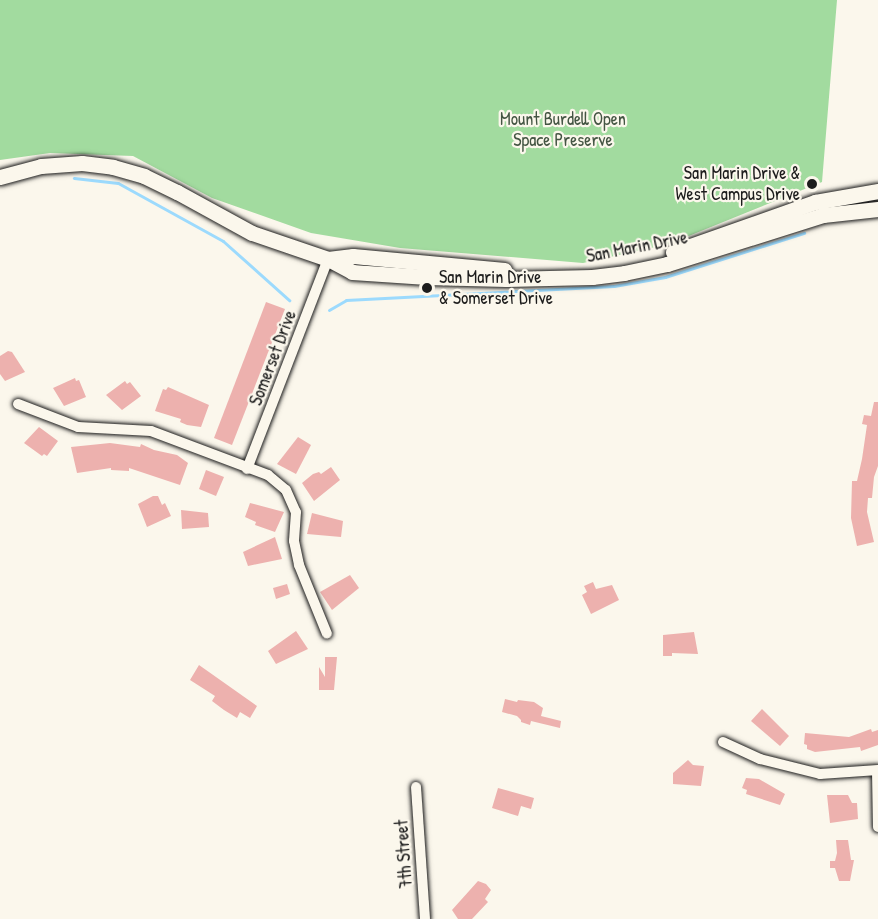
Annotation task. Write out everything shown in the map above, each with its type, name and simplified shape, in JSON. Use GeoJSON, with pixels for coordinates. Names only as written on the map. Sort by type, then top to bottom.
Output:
{"type":"FeatureCollection","features":[{"type":"Feature","properties":{"kind":"main road","name":"San Marin Drive"},"geometry":{"type":"LineString","coordinates":[[0,177],[41,166],[82,163],[112,167],[144,176],[252,233],[328,258],[352,272],[506,279],[592,277],[667,264],[823,215],[878,209]]}},
{"type":"Feature","properties":{"kind":"main road","name":"San Marin Drive"},"geometry":{"type":"LineString","coordinates":[[328,258],[353,256],[511,270],[566,271],[618,266],[659,258],[815,202],[878,191]]}},
{"type":"Feature","properties":{"kind":"street","name":"Somerset Drive"},"geometry":{"type":"LineString","coordinates":[[247,469],[328,258]]}},
{"type":"Feature","properties":{"kind":"street"},"geometry":{"type":"LineString","coordinates":[[18,404],[78,427],[152,431],[247,469],[268,475],[286,490],[296,512],[294,541],[298,565],[327,634]]}},
{"type":"Feature","properties":{"kind":"street"},"geometry":{"type":"LineString","coordinates":[[723,742],[760,759],[820,774],[878,770],[878,827]]}},
{"type":"Feature","properties":{"kind":"street","name":"7th Street"},"geometry":{"type":"LineString","coordinates":[[416,787],[425,919]]}},
{"type":"Feature","properties":{"kind":"green space","name":"Mount Burdell Open Space Preserve"},"geometry":{"type":"Polygon","coordinates":[[[0,0],[837,0],[822,182],[669,244],[583,263],[400,248],[311,233],[212,198],[133,156],[50,153],[0,160],[0,0]]]}},
{"type":"Feature","properties":{"kind":"building"},"geometry":{"type":"Polygon","coordinates":[[[266,302],[285,309],[232,445],[214,438],[266,302]]]}},
{"type":"Feature","properties":{"kind":"building"},"geometry":{"type":"Polygon","coordinates":[[[8,351],[12,352],[25,372],[5,381],[0,374],[0,356],[8,351]]]}},
{"type":"Feature","properties":{"kind":"building"},"geometry":{"type":"Polygon","coordinates":[[[75,378],[76,381],[79,380],[86,397],[64,406],[53,388],[75,378]]]}},
{"type":"Feature","properties":{"kind":"building"},"geometry":{"type":"Polygon","coordinates":[[[125,381],[127,384],[130,382],[141,396],[122,410],[106,395],[125,381]]]}},
{"type":"Feature","properties":{"kind":"building"},"geometry":{"type":"Polygon","coordinates":[[[168,387],[209,405],[201,427],[187,425],[180,422],[181,419],[155,411],[163,389],[166,390],[168,387]]]}},
{"type":"Feature","properties":{"kind":"building"},"geometry":{"type":"Polygon","coordinates":[[[874,402],[878,402],[878,466],[874,477],[872,498],[868,498],[867,512],[874,542],[857,546],[851,518],[852,481],[857,481],[862,459],[867,425],[862,424],[864,415],[871,416],[874,402]]]}},
{"type":"Feature","properties":{"kind":"building"},"geometry":{"type":"Polygon","coordinates":[[[39,427],[58,441],[47,456],[44,454],[42,456],[24,443],[39,427]]]}},
{"type":"Feature","properties":{"kind":"building"},"geometry":{"type":"Polygon","coordinates":[[[298,437],[311,445],[296,474],[277,464],[298,437]]]}},
{"type":"Feature","properties":{"kind":"building"},"geometry":{"type":"Polygon","coordinates":[[[110,443],[140,447],[141,444],[154,450],[177,455],[188,463],[180,485],[129,468],[129,471],[111,470],[111,468],[77,473],[71,447],[110,443]]]}},
{"type":"Feature","properties":{"kind":"building"},"geometry":{"type":"Polygon","coordinates":[[[331,467],[340,480],[314,501],[302,483],[313,474],[319,472],[321,474],[331,467]]]}},
{"type":"Feature","properties":{"kind":"building"},"geometry":{"type":"Polygon","coordinates":[[[206,470],[224,477],[216,496],[199,489],[206,470]]]}},
{"type":"Feature","properties":{"kind":"building"},"geometry":{"type":"Polygon","coordinates":[[[153,496],[158,496],[162,505],[165,503],[171,516],[147,527],[138,504],[153,496]]]}},
{"type":"Feature","properties":{"kind":"building"},"geometry":{"type":"Polygon","coordinates":[[[250,503],[284,512],[275,532],[255,525],[256,522],[245,517],[250,503]]]}},
{"type":"Feature","properties":{"kind":"building"},"geometry":{"type":"Polygon","coordinates":[[[181,510],[208,513],[209,527],[182,529],[181,510]]]}},
{"type":"Feature","properties":{"kind":"building"},"geometry":{"type":"Polygon","coordinates":[[[312,513],[343,521],[341,537],[307,534],[312,513]]]}},
{"type":"Feature","properties":{"kind":"building"},"geometry":{"type":"Polygon","coordinates":[[[275,537],[282,559],[248,566],[243,552],[275,537]]]}},
{"type":"Feature","properties":{"kind":"building"},"geometry":{"type":"Polygon","coordinates":[[[350,575],[359,588],[332,610],[320,592],[350,575]]]}},
{"type":"Feature","properties":{"kind":"building"},"geometry":{"type":"Polygon","coordinates":[[[593,582],[596,589],[612,585],[619,600],[591,614],[582,595],[587,592],[584,586],[593,582]]]}},
{"type":"Feature","properties":{"kind":"building"},"geometry":{"type":"Polygon","coordinates":[[[287,584],[290,594],[276,599],[273,588],[287,584]]]}},
{"type":"Feature","properties":{"kind":"building"},"geometry":{"type":"Polygon","coordinates":[[[296,631],[308,649],[276,664],[268,651],[296,631]]]}},
{"type":"Feature","properties":{"kind":"building"},"geometry":{"type":"Polygon","coordinates":[[[694,632],[698,654],[672,653],[672,656],[663,656],[663,635],[694,632]]]}},
{"type":"Feature","properties":{"kind":"building"},"geometry":{"type":"Polygon","coordinates":[[[325,657],[337,657],[334,690],[319,690],[319,667],[325,677],[325,657]]]}},
{"type":"Feature","properties":{"kind":"building"},"geometry":{"type":"Polygon","coordinates":[[[199,665],[257,706],[250,718],[240,712],[237,718],[224,710],[212,701],[215,696],[190,680],[199,665]]]}},
{"type":"Feature","properties":{"kind":"building"},"geometry":{"type":"Polygon","coordinates":[[[505,699],[534,702],[543,708],[541,716],[561,721],[560,728],[531,721],[530,725],[521,722],[517,716],[502,712],[505,699]]]}},
{"type":"Feature","properties":{"kind":"building"},"geometry":{"type":"Polygon","coordinates":[[[762,709],[789,736],[780,746],[751,721],[762,709]]]}},
{"type":"Feature","properties":{"kind":"building"},"geometry":{"type":"Polygon","coordinates":[[[871,729],[872,732],[878,730],[878,745],[861,751],[860,747],[815,752],[807,749],[807,745],[804,744],[805,733],[849,737],[871,729]]]}},
{"type":"Feature","properties":{"kind":"building"},"geometry":{"type":"Polygon","coordinates":[[[688,760],[693,765],[704,766],[701,786],[673,784],[673,773],[688,760]]]}},
{"type":"Feature","properties":{"kind":"building"},"geometry":{"type":"Polygon","coordinates":[[[746,778],[759,779],[785,794],[780,805],[746,794],[747,790],[742,788],[746,778]]]}},
{"type":"Feature","properties":{"kind":"building"},"geometry":{"type":"Polygon","coordinates":[[[498,788],[534,798],[531,809],[521,806],[518,816],[492,808],[498,788]]]}},
{"type":"Feature","properties":{"kind":"building"},"geometry":{"type":"Polygon","coordinates":[[[827,795],[848,795],[852,803],[857,803],[858,819],[830,823],[827,795]]]}},
{"type":"Feature","properties":{"kind":"building"},"geometry":{"type":"Polygon","coordinates":[[[836,840],[848,840],[851,860],[854,860],[850,881],[839,881],[835,868],[830,868],[830,861],[835,861],[837,853],[836,840]]]}},
{"type":"Feature","properties":{"kind":"building"},"geometry":{"type":"Polygon","coordinates":[[[478,881],[486,884],[491,890],[485,899],[488,902],[472,919],[458,919],[452,910],[478,881]]]}},
{"type":"Feature","properties":{"kind":"waterway"},"geometry":{"type":"LineString","coordinates":[[74,178],[118,183],[223,241],[289,300]]}},
{"type":"Feature","properties":{"kind":"waterway"},"geometry":{"type":"LineString","coordinates":[[329,310],[346,300],[614,286],[665,277],[804,233]]}},
{"type":"Feature","properties":{"kind":"place","name":"San Marin Drive & West Campus Drive"},"geometry":{"type":"Point","coordinates":[812,184]}},
{"type":"Feature","properties":{"kind":"place","name":"San Marin Drive & Somerset Drive"},"geometry":{"type":"Point","coordinates":[427,288]}}]}
